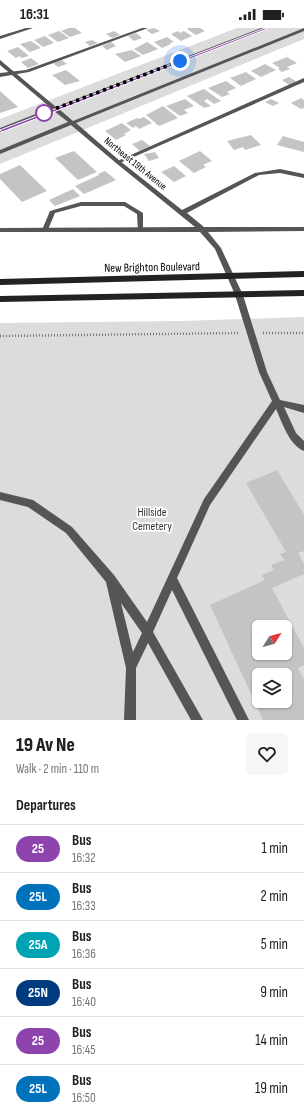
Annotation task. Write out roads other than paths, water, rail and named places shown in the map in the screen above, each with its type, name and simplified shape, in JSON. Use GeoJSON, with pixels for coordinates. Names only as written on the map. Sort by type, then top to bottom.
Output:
{"type":"FeatureCollection","features":[{"type":"Feature","properties":{"kind":"main road","name":"New Brighton Boulevard"},"geometry":{"type":"LineString","coordinates":[[0,282],[304,274]]}},
{"type":"Feature","properties":{"kind":"main road"},"geometry":{"type":"LineString","coordinates":[[0,299],[304,293]]}},
{"type":"Feature","properties":{"kind":"street"},"geometry":{"type":"LineString","coordinates":[[0,38],[31,28]]}},
{"type":"Feature","properties":{"kind":"street"},"geometry":{"type":"LineString","coordinates":[[0,75],[27,71],[146,28]]}},
{"type":"Feature","properties":{"kind":"street"},"geometry":{"type":"LineString","coordinates":[[0,130],[265,28]]}},
{"type":"Feature","properties":{"kind":"street"},"geometry":{"type":"LineString","coordinates":[[0,152],[304,29]]}},
{"type":"Feature","properties":{"kind":"street","name":"Northeast 19th Avenue"},"geometry":{"type":"LineString","coordinates":[[0,62],[118,162],[202,229],[218,248],[239,295],[263,372],[293,436],[304,447]]}},
{"type":"Feature","properties":{"kind":"street"},"geometry":{"type":"LineString","coordinates":[[118,162],[304,80]]}},
{"type":"Feature","properties":{"kind":"street"},"geometry":{"type":"LineString","coordinates":[[182,213],[256,174],[268,171],[281,171],[294,172],[304,176]]}},
{"type":"Feature","properties":{"kind":"street"},"geometry":{"type":"LineString","coordinates":[[45,230],[52,212],[81,204],[125,204],[140,213],[140,230]]}},
{"type":"Feature","properties":{"kind":"street"},"geometry":{"type":"LineString","coordinates":[[0,230],[304,229]]}},
{"type":"Feature","properties":{"kind":"street"},"geometry":{"type":"LineString","coordinates":[[131,668],[207,502],[276,402],[304,409]]}},
{"type":"Feature","properties":{"kind":"street"},"geometry":{"type":"LineString","coordinates":[[0,496],[30,503],[69,530],[110,579],[147,632],[196,720]]}},
{"type":"Feature","properties":{"kind":"street"},"geometry":{"type":"LineString","coordinates":[[110,579],[131,668],[130,720]]}},
{"type":"Feature","properties":{"kind":"street"},"geometry":{"type":"LineString","coordinates":[[172,579],[243,720]]}},
{"type":"Feature","properties":{"kind":"park label","name":"Hillside Cemetery"},"geometry":{"type":"Point","coordinates":[152,519]}}]}
